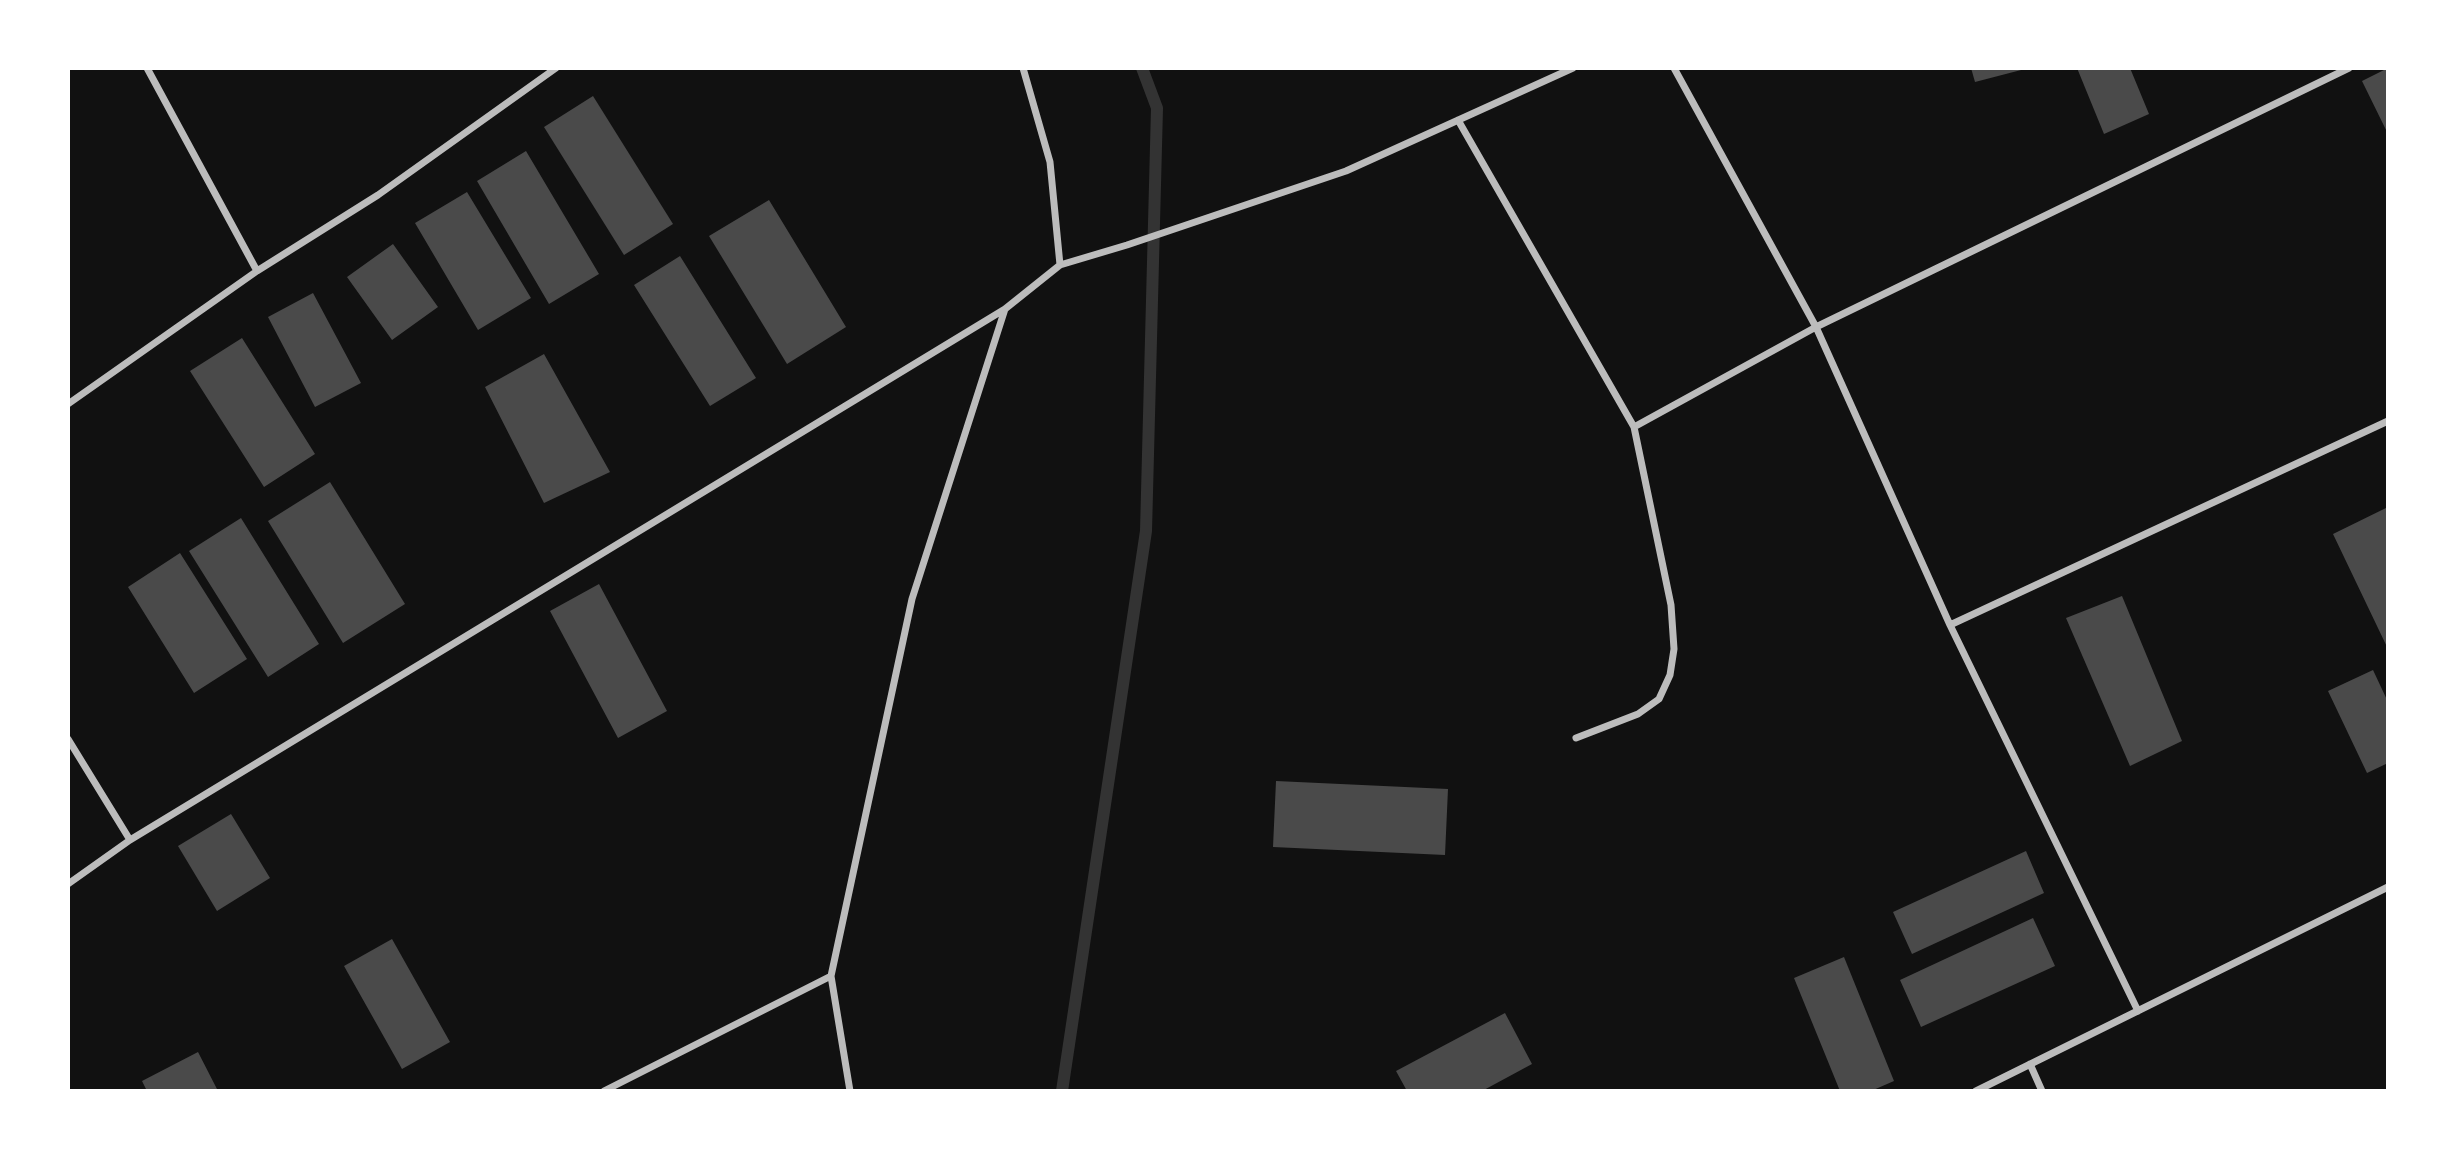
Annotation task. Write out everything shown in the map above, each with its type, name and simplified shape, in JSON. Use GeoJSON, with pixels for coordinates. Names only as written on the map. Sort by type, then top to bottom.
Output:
{"type":"FeatureCollection","features":[{"type":"Feature","properties":{"kind":"street"},"geometry":{"type":"LineString","coordinates":[[147,68],[257,271]]}},
{"type":"Feature","properties":{"kind":"street"},"geometry":{"type":"LineString","coordinates":[[68,404],[257,271],[378,195],[556,68]]}},
{"type":"Feature","properties":{"kind":"street"},"geometry":{"type":"LineString","coordinates":[[1023,68],[1050,162],[1060,265]]}},
{"type":"Feature","properties":{"kind":"street"},"geometry":{"type":"LineString","coordinates":[[68,884],[130,840],[1006,309],[1060,265],[1346,171],[1573,68]]}},
{"type":"Feature","properties":{"kind":"street"},"geometry":{"type":"LineString","coordinates":[[1674,68],[1816,327],[1950,625],[2138,1011]]}},
{"type":"Feature","properties":{"kind":"street"},"geometry":{"type":"LineString","coordinates":[[1634,427],[1816,327],[2349,68]]}},
{"type":"Feature","properties":{"kind":"street"},"geometry":{"type":"LineString","coordinates":[[1458,120],[1634,427],[1671,605],[1674,649],[1670,675],[1660,699],[1638,714],[1576,738]]}},
{"type":"Feature","properties":{"kind":"street"},"geometry":{"type":"LineString","coordinates":[[850,1091],[831,976],[912,599],[1006,309]]}},
{"type":"Feature","properties":{"kind":"street"},"geometry":{"type":"LineString","coordinates":[[1950,625],[2388,421]]}},
{"type":"Feature","properties":{"kind":"street"},"geometry":{"type":"LineString","coordinates":[[68,739],[130,840]]}},
{"type":"Feature","properties":{"kind":"street"},"geometry":{"type":"LineString","coordinates":[[1976,1091],[2388,887]]}},
{"type":"Feature","properties":{"kind":"street"},"geometry":{"type":"LineString","coordinates":[[604,1091],[831,976]]}},
{"type":"Feature","properties":{"kind":"street"},"geometry":{"type":"LineString","coordinates":[[2030,1064],[2042,1091]]}},
{"type":"Feature","properties":{"kind":"building"},"geometry":{"type":"Polygon","coordinates":[[[1971,68],[2024,68],[2025,69],[1975,82],[1971,68]]]}},
{"type":"Feature","properties":{"kind":"building"},"geometry":{"type":"Polygon","coordinates":[[[2077,68],[2130,68],[2149,114],[2104,134],[2077,68]]]}},
{"type":"Feature","properties":{"kind":"building"},"geometry":{"type":"Polygon","coordinates":[[[2388,68],[2388,134],[2362,81],[2388,68]]]}},
{"type":"Feature","properties":{"kind":"building"},"geometry":{"type":"Polygon","coordinates":[[[593,96],[673,224],[624,255],[544,127],[593,96]]]}},
{"type":"Feature","properties":{"kind":"building"},"geometry":{"type":"Polygon","coordinates":[[[526,151],[599,274],[549,304],[477,181],[526,151]]]}},
{"type":"Feature","properties":{"kind":"building"},"geometry":{"type":"Polygon","coordinates":[[[467,192],[531,298],[478,330],[415,223],[467,192]]]}},
{"type":"Feature","properties":{"kind":"building"},"geometry":{"type":"Polygon","coordinates":[[[769,200],[846,327],[787,364],[709,236],[769,200]]]}},
{"type":"Feature","properties":{"kind":"building"},"geometry":{"type":"Polygon","coordinates":[[[393,244],[438,307],[392,340],[347,277],[393,244]]]}},
{"type":"Feature","properties":{"kind":"building"},"geometry":{"type":"Polygon","coordinates":[[[680,256],[756,378],[710,406],[634,285],[680,256]]]}},
{"type":"Feature","properties":{"kind":"building"},"geometry":{"type":"Polygon","coordinates":[[[313,293],[361,383],[315,407],[268,317],[313,293]]]}},
{"type":"Feature","properties":{"kind":"building"},"geometry":{"type":"Polygon","coordinates":[[[242,338],[315,454],[264,487],[190,371],[242,338]]]}},
{"type":"Feature","properties":{"kind":"building"},"geometry":{"type":"Polygon","coordinates":[[[544,354],[610,472],[544,503],[485,387],[544,354]]]}},
{"type":"Feature","properties":{"kind":"building"},"geometry":{"type":"Polygon","coordinates":[[[330,482],[405,604],[343,643],[268,521],[330,482]]]}},
{"type":"Feature","properties":{"kind":"building"},"geometry":{"type":"Polygon","coordinates":[[[2388,507],[2388,649],[2333,534],[2388,507]]]}},
{"type":"Feature","properties":{"kind":"building"},"geometry":{"type":"Polygon","coordinates":[[[241,518],[319,644],[268,677],[189,551],[241,518]]]}},
{"type":"Feature","properties":{"kind":"building"},"geometry":{"type":"Polygon","coordinates":[[[180,553],[247,659],[194,693],[128,587],[180,553]]]}},
{"type":"Feature","properties":{"kind":"building"},"geometry":{"type":"Polygon","coordinates":[[[599,584],[667,711],[618,738],[550,611],[599,584]]]}},
{"type":"Feature","properties":{"kind":"building"},"geometry":{"type":"Polygon","coordinates":[[[2122,596],[2182,741],[2130,766],[2066,618],[2122,596]]]}},
{"type":"Feature","properties":{"kind":"building"},"geometry":{"type":"Polygon","coordinates":[[[2373,670],[2388,702],[2388,763],[2367,773],[2328,691],[2373,670]]]}},
{"type":"Feature","properties":{"kind":"building"},"geometry":{"type":"Polygon","coordinates":[[[1276,781],[1448,789],[1445,855],[1273,847],[1276,781]]]}},
{"type":"Feature","properties":{"kind":"building"},"geometry":{"type":"Polygon","coordinates":[[[231,814],[270,878],[217,911],[178,846],[231,814]]]}},
{"type":"Feature","properties":{"kind":"building"},"geometry":{"type":"Polygon","coordinates":[[[2026,851],[2044,893],[1912,954],[1893,912],[2026,851]]]}},
{"type":"Feature","properties":{"kind":"building"},"geometry":{"type":"Polygon","coordinates":[[[2033,918],[2055,966],[1921,1027],[1900,980],[2033,918]]]}},
{"type":"Feature","properties":{"kind":"building"},"geometry":{"type":"Polygon","coordinates":[[[392,939],[450,1042],[402,1069],[344,966],[392,939]]]}},
{"type":"Feature","properties":{"kind":"building"},"geometry":{"type":"Polygon","coordinates":[[[1844,957],[1894,1081],[1871,1091],[1840,1091],[1794,978],[1844,957]]]}},
{"type":"Feature","properties":{"kind":"building"},"geometry":{"type":"Polygon","coordinates":[[[1505,1013],[1532,1064],[1482,1091],[1407,1091],[1396,1071],[1505,1013]]]}},
{"type":"Feature","properties":{"kind":"building"},"geometry":{"type":"Polygon","coordinates":[[[198,1052],[218,1091],[147,1091],[142,1081],[198,1052]]]}},
{"type":"Feature","properties":{"kind":"waterway"},"geometry":{"type":"LineString","coordinates":[[1062,1091],[1146,531],[1157,108],[1142,68]]}}]}
